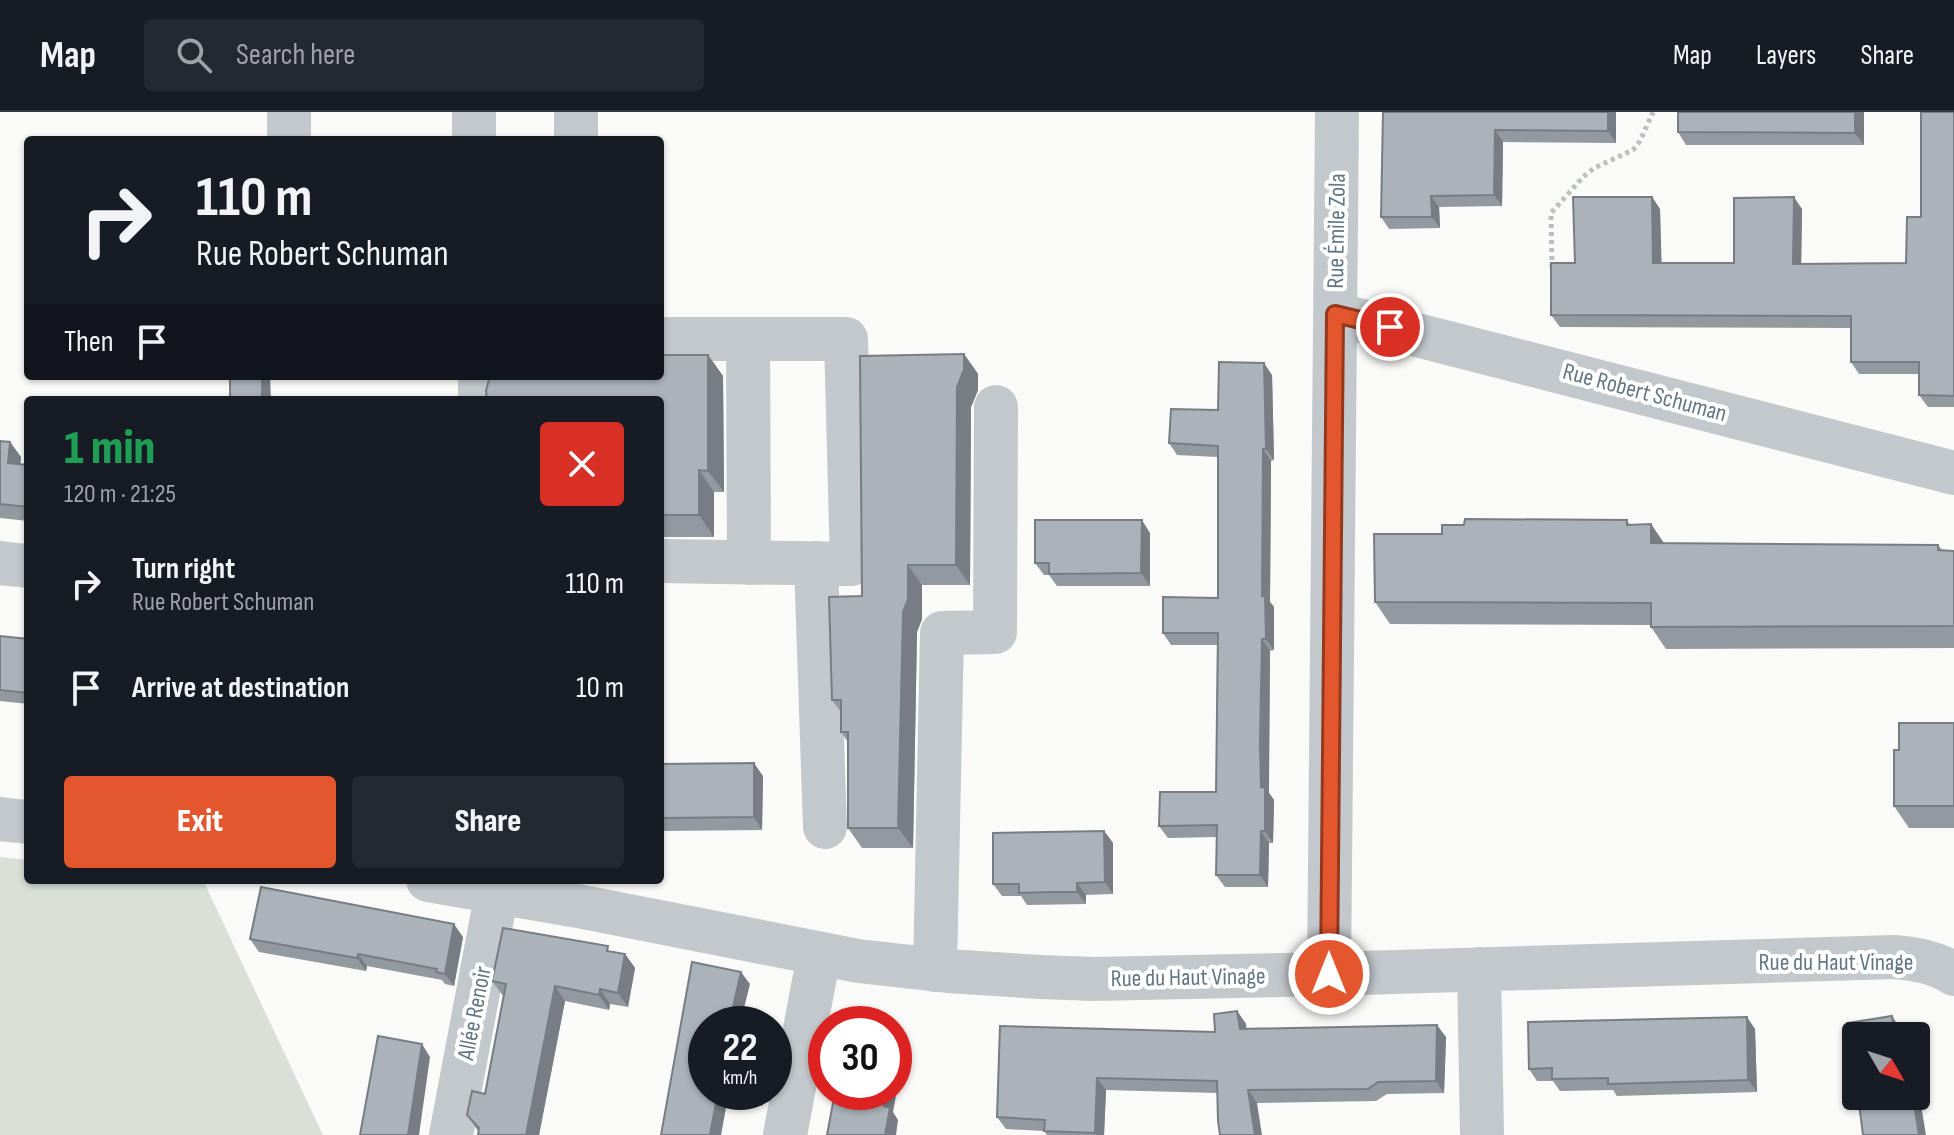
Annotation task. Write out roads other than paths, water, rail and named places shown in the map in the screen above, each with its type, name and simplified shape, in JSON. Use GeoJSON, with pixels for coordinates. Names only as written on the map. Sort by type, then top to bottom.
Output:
{"type":"FeatureCollection","features":[{"type":"Feature","properties":{"kind":"street"},"geometry":{"type":"LineString","coordinates":[[289,112],[289,136]]}},
{"type":"Feature","properties":{"kind":"street"},"geometry":{"type":"LineString","coordinates":[[474,112],[474,136]]}},
{"type":"Feature","properties":{"kind":"street"},"geometry":{"type":"LineString","coordinates":[[576,112],[576,136]]}},
{"type":"Feature","properties":{"kind":"street","name":"Rue Émile Zola"},"geometry":{"type":"LineString","coordinates":[[1329,974],[1337,112]]}},
{"type":"Feature","properties":{"kind":"street","name":"Rue Robert Schuman"},"geometry":{"type":"LineString","coordinates":[[1335,314],[1954,473]]}},
{"type":"Feature","properties":{"kind":"street"},"geometry":{"type":"LineString","coordinates":[[664,339],[846,339],[852,564],[664,561]]}},
{"type":"Feature","properties":{"kind":"street"},"geometry":{"type":"LineString","coordinates":[[748,339],[749,563]]}},
{"type":"Feature","properties":{"kind":"street"},"geometry":{"type":"LineString","coordinates":[[935,970],[942,633],[995,632],[996,407]]}},
{"type":"Feature","properties":{"kind":"street"},"geometry":{"type":"LineString","coordinates":[[0,563],[24,566]]}},
{"type":"Feature","properties":{"kind":"street"},"geometry":{"type":"LineString","coordinates":[[816,563],[825,827]]}},
{"type":"Feature","properties":{"kind":"street"},"geometry":{"type":"LineString","coordinates":[[0,819],[24,822]]}},
{"type":"Feature","properties":{"kind":"street","name":"Rue du Haut Vinage"},"geometry":{"type":"LineString","coordinates":[[474,884],[497,886],[819,955],[935,970],[1094,979],[1894,957],[1939,965],[1954,974]]}},
{"type":"Feature","properties":{"kind":"street","name":"Allée Renoir"},"geometry":{"type":"LineString","coordinates":[[451,1135],[497,886]]}},
{"type":"Feature","properties":{"kind":"street"},"geometry":{"type":"LineString","coordinates":[[785,1135],[819,955]]}},
{"type":"Feature","properties":{"kind":"street"},"geometry":{"type":"LineString","coordinates":[[1479,969],[1482,1135]]}}]}
